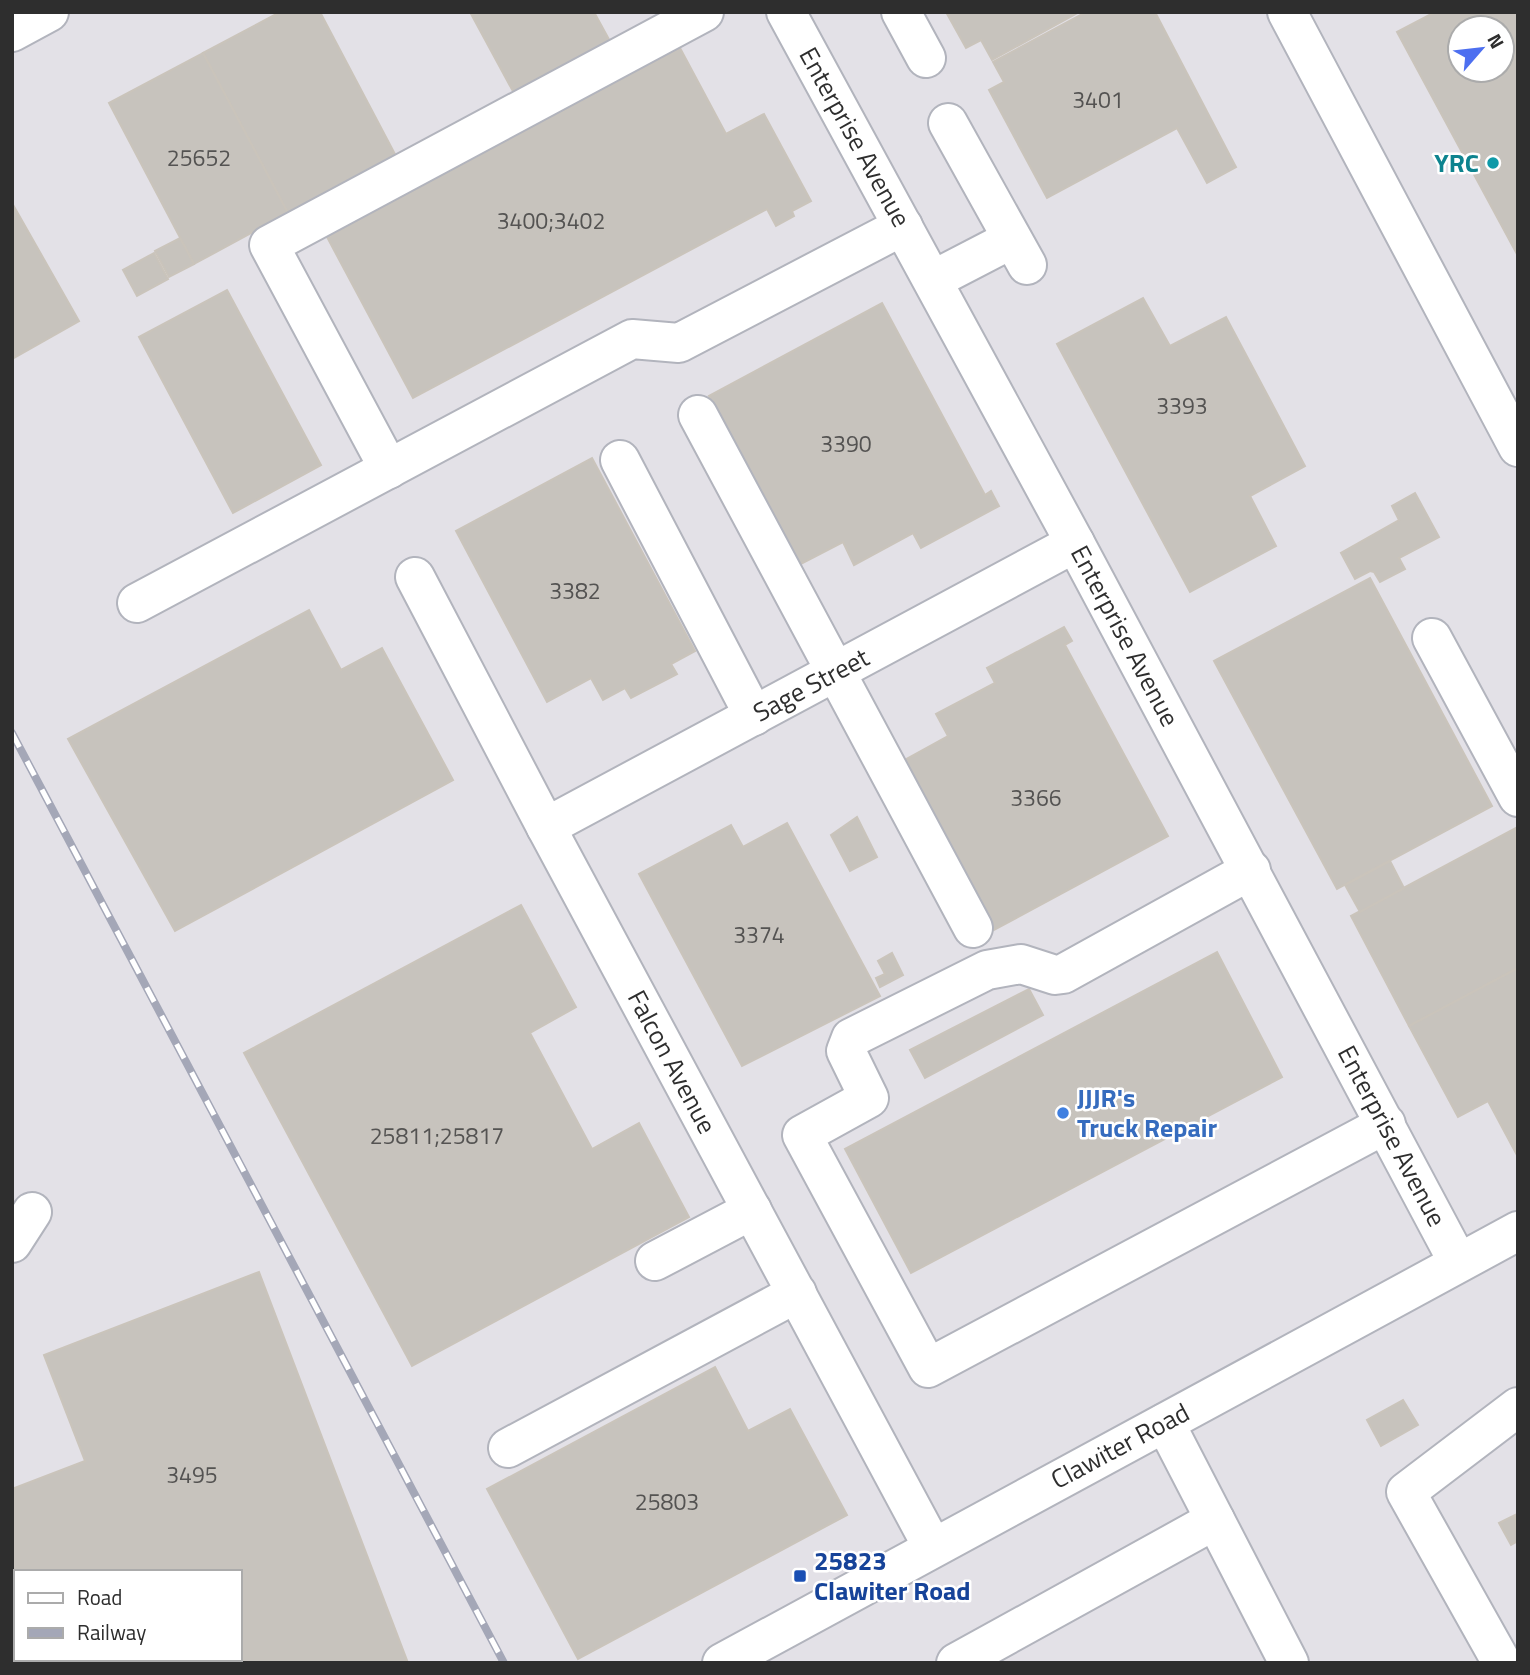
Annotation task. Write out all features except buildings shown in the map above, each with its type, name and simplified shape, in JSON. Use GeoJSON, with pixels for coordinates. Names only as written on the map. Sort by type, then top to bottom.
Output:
{"type":"FeatureCollection","features":[{"type":"Feature","properties":{"kind":"street"},"geometry":{"type":"LineString","coordinates":[[12,32],[49,12]]}},
{"type":"Feature","properties":{"kind":"street"},"geometry":{"type":"LineString","coordinates":[[389,469],[269,245],[704,12]]}},
{"type":"Feature","properties":{"kind":"street","name":"Enterprise Avenue"},"geometry":{"type":"LineString","coordinates":[[786,12],[1251,870],[1458,1262]]}},
{"type":"Feature","properties":{"kind":"street"},"geometry":{"type":"LineString","coordinates":[[901,12],[926,58]]}},
{"type":"Feature","properties":{"kind":"street"},"geometry":{"type":"LineString","coordinates":[[1287,12],[1518,447]]}},
{"type":"Feature","properties":{"kind":"street"},"geometry":{"type":"LineString","coordinates":[[933,280],[1019,252],[948,123]]}},
{"type":"Feature","properties":{"kind":"street"},"geometry":{"type":"LineString","coordinates":[[136,603],[632,340],[679,343],[903,226]]}},
{"type":"Feature","properties":{"kind":"street"},"geometry":{"type":"LineString","coordinates":[[698,415],[973,928]]}},
{"type":"Feature","properties":{"kind":"street"},"geometry":{"type":"LineString","coordinates":[[620,460],[754,716]]}},
{"type":"Feature","properties":{"kind":"street","name":"Sage Street"},"geometry":{"type":"LineString","coordinates":[[546,827],[1075,543]]}},
{"type":"Feature","properties":{"kind":"street","name":"Falcon Avenue"},"geometry":{"type":"LineString","coordinates":[[415,577],[546,827],[932,1546]]}},
{"type":"Feature","properties":{"kind":"street"},"geometry":{"type":"LineString","coordinates":[[1432,638],[1518,797]]}},
{"type":"Feature","properties":{"kind":"street"},"geometry":{"type":"LineString","coordinates":[[1251,870],[1063,974],[1055,975],[1021,964],[987,970],[851,1038],[846,1051],[869,1098],[802,1135],[928,1368],[1386,1124]]}},
{"type":"Feature","properties":{"kind":"street"},"geometry":{"type":"LineString","coordinates":[[655,1262],[752,1210]]}},
{"type":"Feature","properties":{"kind":"street","name":"Clawiter Road"},"geometry":{"type":"LineString","coordinates":[[722,1663],[932,1546],[1518,1231]]}},
{"type":"Feature","properties":{"kind":"street"},"geometry":{"type":"LineString","coordinates":[[508,1448],[797,1293]]}},
{"type":"Feature","properties":{"kind":"street"},"geometry":{"type":"LineString","coordinates":[[1502,1663],[1406,1492],[1518,1408]]}},
{"type":"Feature","properties":{"kind":"street"},"geometry":{"type":"LineString","coordinates":[[1165,1423],[1289,1663]]}},
{"type":"Feature","properties":{"kind":"street"},"geometry":{"type":"LineString","coordinates":[[956,1663],[1215,1520]]}},
{"type":"Feature","properties":{"kind":"shaded area"},"geometry":{"type":"Polygon","coordinates":[[[12,12],[1518,12],[1518,1663],[12,1663],[12,12]]]}},
{"type":"Feature","properties":{"kind":"railway"},"geometry":{"type":"LineString","coordinates":[[12,733],[504,1663]]}},
{"type":"Feature","properties":{"kind":"place","name":"YRC"},"geometry":{"type":"Point","coordinates":[1493,163]}},
{"type":"Feature","properties":{"kind":"place","name":"JJJR's Truck Repair"},"geometry":{"type":"Point","coordinates":[1063,1113]}},
{"type":"Feature","properties":{"kind":"place","name":"25823 Clawiter Road"},"geometry":{"type":"Point","coordinates":[800,1576]}}]}
